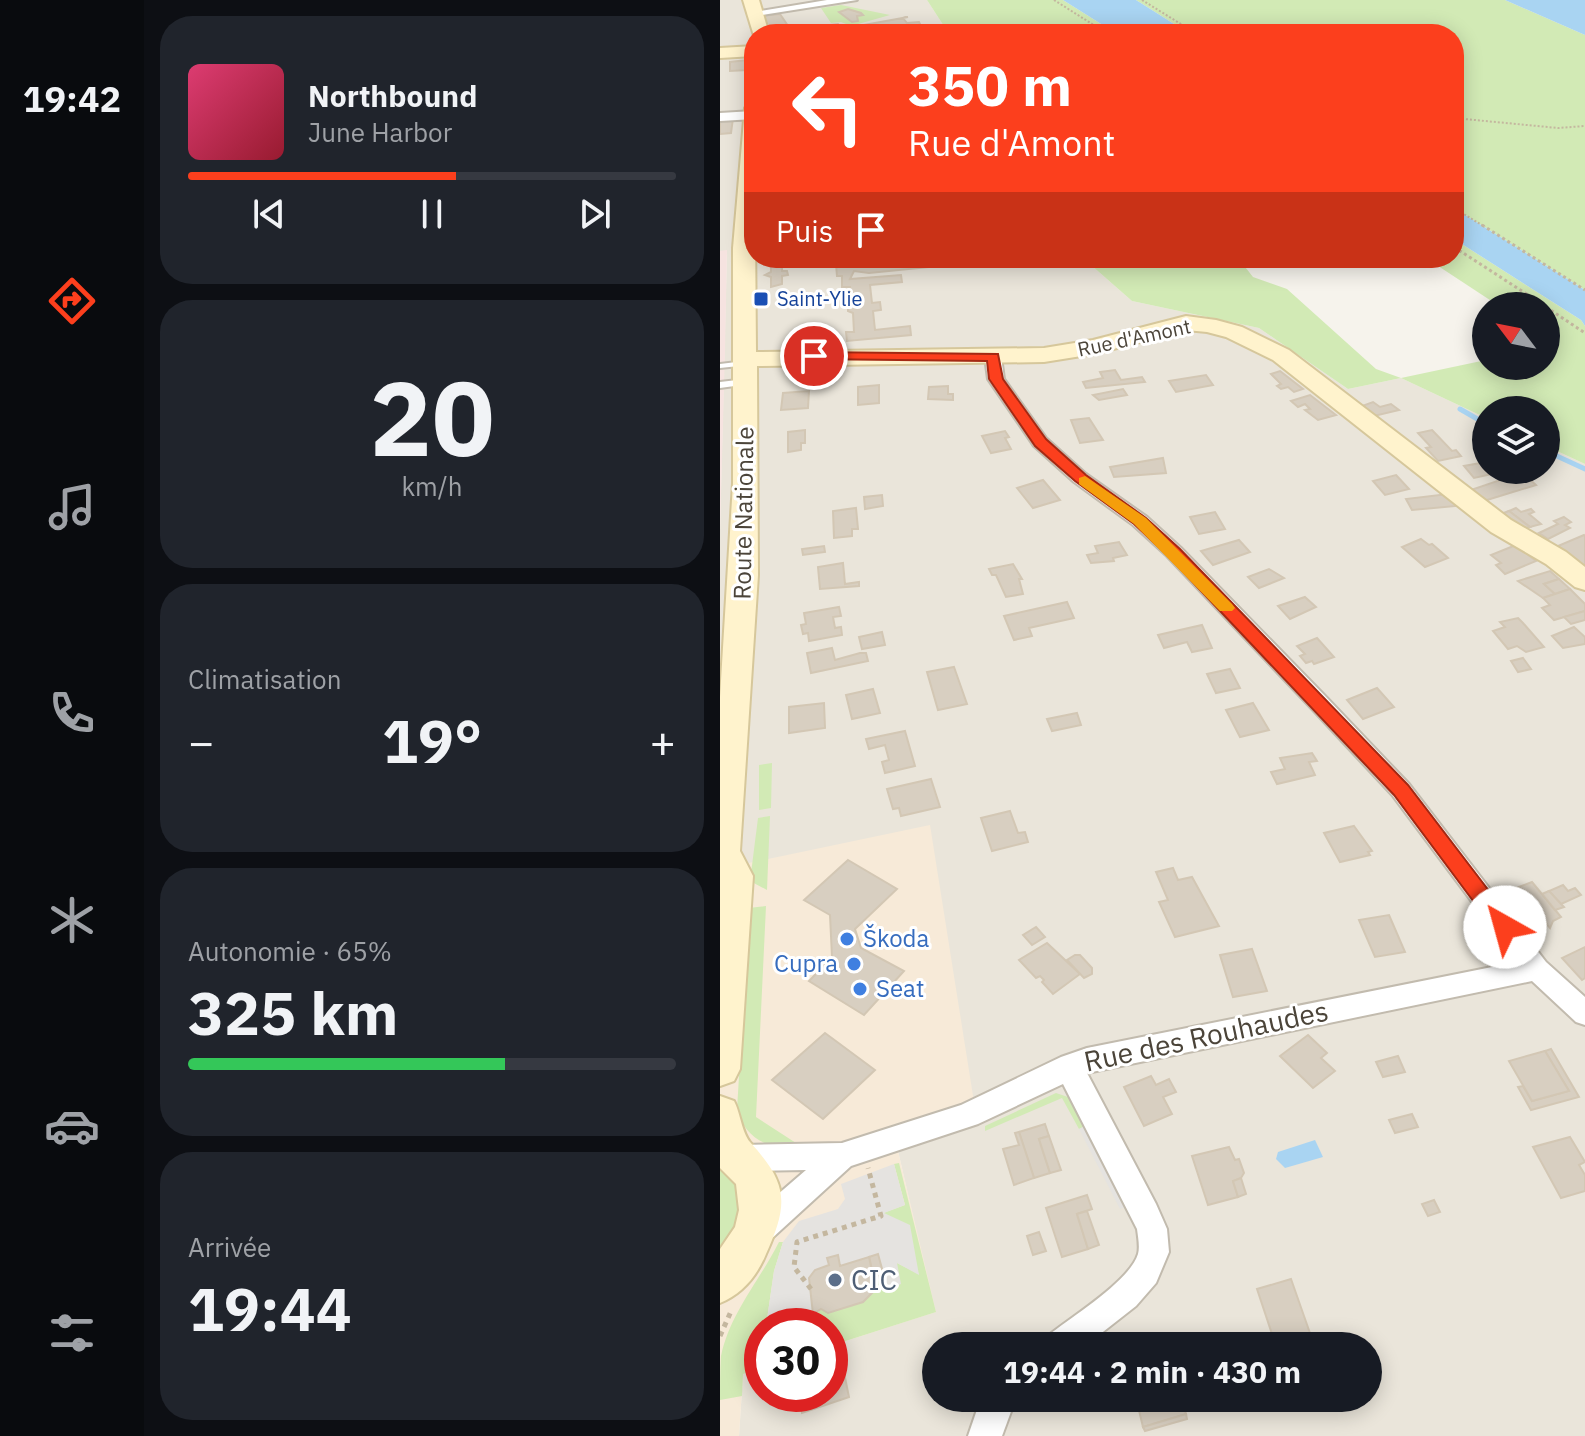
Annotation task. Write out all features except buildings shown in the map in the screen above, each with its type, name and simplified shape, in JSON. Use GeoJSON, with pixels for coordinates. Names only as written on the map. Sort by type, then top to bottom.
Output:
{"type":"FeatureCollection","features":[{"type":"Feature","properties":{"kind":"main road"},"geometry":{"type":"LineString","coordinates":[[720,53],[744,52]]}},
{"type":"Feature","properties":{"kind":"main road","name":"Route Nationale"},"geometry":{"type":"LineString","coordinates":[[720,1069],[735,876],[722,862],[740,666],[735,371],[744,214]]}},
{"type":"Feature","properties":{"kind":"main road","name":"Rue d'Amont"},"geometry":{"type":"LineString","coordinates":[[735,371],[848,356],[993,357],[1066,353],[1186,323],[1220,328],[1250,338],[1281,355],[1501,526],[1556,558],[1585,581]]}},
{"type":"Feature","properties":{"kind":"main road"},"geometry":{"type":"LineString","coordinates":[[728,1142],[756,1179],[760,1192],[755,1233],[738,1263],[728,1292]]}},
{"type":"Feature","properties":{"kind":"street"},"geometry":{"type":"LineString","coordinates":[[753,6],[852,0]]}},
{"type":"Feature","properties":{"kind":"street"},"geometry":{"type":"LineString","coordinates":[[720,117],[744,116]]}},
{"type":"Feature","properties":{"kind":"street"},"geometry":{"type":"LineString","coordinates":[[993,357],[996,379],[1040,442],[1080,478],[1140,521],[1174,552],[1319,703],[1401,790],[1537,969],[1585,1014]]}},
{"type":"Feature","properties":{"kind":"street","name":"Rue des Rouhaudes"},"geometry":{"type":"LineString","coordinates":[[755,1233],[855,1164],[968,1115],[1071,1065],[1268,1021],[1537,969]]}},
{"type":"Feature","properties":{"kind":"street"},"geometry":{"type":"LineString","coordinates":[[1071,1065],[1077,1084],[1146,1214],[1154,1241],[1150,1262],[1135,1285],[1077,1332]]}},
{"type":"Feature","properties":{"kind":"street","name":"Rue des Rouhaudes"},"geometry":{"type":"LineString","coordinates":[[728,1142],[855,1164]]}},
{"type":"Feature","properties":{"kind":"street"},"geometry":{"type":"LineString","coordinates":[[985,1436],[992,1412]]}},
{"type":"Feature","properties":{"kind":"path"},"geometry":{"type":"LineString","coordinates":[[1054,0],[1092,24]]}},
{"type":"Feature","properties":{"kind":"path"},"geometry":{"type":"LineString","coordinates":[[1142,0],[1181,24]]}},
{"type":"Feature","properties":{"kind":"path"},"geometry":{"type":"LineString","coordinates":[[1464,119],[1558,128],[1585,126]]}},
{"type":"Feature","properties":{"kind":"path"},"geometry":{"type":"LineString","coordinates":[[1464,214],[1585,290]]}},
{"type":"Feature","properties":{"kind":"path"},"geometry":{"type":"LineString","coordinates":[[1464,253],[1523,292]]}},
{"type":"Feature","properties":{"kind":"path"},"geometry":{"type":"LineString","coordinates":[[1560,316],[1585,333]]}},
{"type":"Feature","properties":{"kind":"path"},"geometry":{"type":"LineString","coordinates":[[811,1289],[794,1267],[797,1242],[881,1216],[855,1164],[880,1161]]}},
{"type":"Feature","properties":{"kind":"path"},"geometry":{"type":"LineString","coordinates":[[720,1336],[728,1292]]}},
{"type":"Feature","properties":{"kind":"shaded area"},"geometry":{"type":"Polygon","coordinates":[[[720,0],[927,0],[943,24],[744,24],[744,268],[1094,268],[1132,301],[1259,328],[1348,389],[1401,378],[1472,411],[1472,484],[1560,484],[1560,452],[1585,464],[1585,1436],[739,1436],[743,1374],[744,1412],[848,1412],[848,1340],[935,1312],[893,1129],[720,869],[720,531],[727,251],[720,251],[720,0]]]}},
{"type":"Feature","properties":{"kind":"shaded area"},"geometry":{"type":"Polygon","coordinates":[[[727,250],[725,352],[720,531],[720,251],[727,250]]]}},
{"type":"Feature","properties":{"kind":"shaded area"},"geometry":{"type":"Polygon","coordinates":[[[930,825],[974,1102],[893,1130],[936,1312],[848,1340],[848,1308],[744,1308],[744,1374],[739,1436],[720,1436],[720,869],[930,825]]]}},
{"type":"Feature","properties":{"kind":"shaded area"},"geometry":{"type":"Polygon","coordinates":[[[1085,1126],[1127,1206],[1120,1209],[1079,1129],[1085,1126]]]}},
{"type":"Feature","properties":{"kind":"shaded area"},"geometry":{"type":"Polygon","coordinates":[[[894,1164],[905,1205],[884,1213],[910,1225],[919,1275],[897,1263],[901,1284],[884,1291],[875,1255],[840,1266],[838,1255],[828,1258],[829,1265],[815,1270],[809,1278],[812,1308],[769,1308],[774,1271],[783,1242],[799,1221],[838,1209],[845,1199],[841,1184],[894,1164]]]}},
{"type":"Feature","properties":{"kind":"green space"},"geometry":{"type":"Polygon","coordinates":[[[927,0],[1063,0],[1101,24],[943,24],[927,0]]]}},
{"type":"Feature","properties":{"kind":"green space"},"geometry":{"type":"Polygon","coordinates":[[[1136,0],[1505,0],[1585,35],[1585,290],[1464,214],[1464,24],[1174,24],[1136,0]]]}},
{"type":"Feature","properties":{"kind":"green space"},"geometry":{"type":"Polygon","coordinates":[[[841,5],[890,15],[858,24],[831,23],[821,8],[841,5]]]}},
{"type":"Feature","properties":{"kind":"green space"},"geometry":{"type":"Polygon","coordinates":[[[1464,245],[1537,292],[1478,292],[1441,268],[1464,268],[1464,245]]]}},
{"type":"Feature","properties":{"kind":"green space"},"geometry":{"type":"Polygon","coordinates":[[[1094,268],[1246,268],[1253,277],[1287,289],[1376,369],[1401,378],[1348,389],[1259,328],[1132,301],[1094,268]]]}},
{"type":"Feature","properties":{"kind":"green space"},"geometry":{"type":"Polygon","coordinates":[[[1560,307],[1585,326],[1585,464],[1560,452],[1560,396],[1472,396],[1472,411],[1401,378],[1472,363],[1472,380],[1560,380],[1560,307]]]}},
{"type":"Feature","properties":{"kind":"green space"},"geometry":{"type":"Polygon","coordinates":[[[772,763],[771,808],[759,810],[759,765],[772,763]]]}},
{"type":"Feature","properties":{"kind":"green space"},"geometry":{"type":"Polygon","coordinates":[[[770,816],[767,890],[750,881],[758,818],[770,816]]]}},
{"type":"Feature","properties":{"kind":"green space"},"geometry":{"type":"Polygon","coordinates":[[[766,906],[756,1117],[796,1143],[787,1146],[768,1144],[752,1135],[737,1110],[749,908],[766,906]]]}},
{"type":"Feature","properties":{"kind":"green space"},"geometry":{"type":"Polygon","coordinates":[[[1056,1093],[1071,1098],[1085,1126],[1079,1129],[1062,1098],[985,1131],[985,1126],[1056,1093]]]}},
{"type":"Feature","properties":{"kind":"green space"},"geometry":{"type":"Polygon","coordinates":[[[720,1163],[737,1188],[741,1209],[720,1256],[720,1163]]]}},
{"type":"Feature","properties":{"kind":"green space"},"geometry":{"type":"Polygon","coordinates":[[[899,1163],[936,1312],[848,1340],[848,1308],[844,1308],[863,1302],[876,1289],[874,1279],[881,1277],[884,1290],[897,1263],[919,1274],[883,1213],[905,1205],[894,1164],[899,1163]]]}},
{"type":"Feature","properties":{"kind":"green space"},"geometry":{"type":"Polygon","coordinates":[[[779,1242],[783,1242],[774,1271],[769,1308],[744,1308],[742,1396],[720,1400],[721,1356],[725,1340],[738,1311],[779,1242]]]}},
{"type":"Feature","properties":{"kind":"water"},"geometry":{"type":"Polygon","coordinates":[[[1063,0],[1136,0],[1174,24],[1101,24],[1063,0]]]}},
{"type":"Feature","properties":{"kind":"water"},"geometry":{"type":"Polygon","coordinates":[[[1505,0],[1585,0],[1585,35],[1505,0]]]}},
{"type":"Feature","properties":{"kind":"water"},"geometry":{"type":"Polygon","coordinates":[[[1464,214],[1585,290],[1585,326],[1560,307],[1560,292],[1537,292],[1464,245],[1464,214]]]}},
{"type":"Feature","properties":{"kind":"water"},"geometry":{"type":"Polygon","coordinates":[[[1315,1140],[1323,1157],[1285,1168],[1276,1159],[1278,1152],[1315,1140]]]}},
{"type":"Feature","properties":{"kind":"waterway"},"geometry":{"type":"LineString","coordinates":[[1460,409],[1472,416]]}},
{"type":"Feature","properties":{"kind":"waterway"},"geometry":{"type":"LineString","coordinates":[[1560,457],[1585,469]]}},
{"type":"Feature","properties":{"kind":"slow traffic"},"geometry":{"type":"LineString","coordinates":[[1085,481],[1140,521],[1226,608]]}},
{"type":"Feature","properties":{"kind":"place","name":"Saint-Ylie"},"geometry":{"type":"Point","coordinates":[761,299]}},
{"type":"Feature","properties":{"kind":"place","name":"Škoda"},"geometry":{"type":"Point","coordinates":[847,939]}},
{"type":"Feature","properties":{"kind":"place","name":"Cupra"},"geometry":{"type":"Point","coordinates":[854,964]}},
{"type":"Feature","properties":{"kind":"place","name":"Seat"},"geometry":{"type":"Point","coordinates":[860,989]}},
{"type":"Feature","properties":{"kind":"place","name":"CIC"},"geometry":{"type":"Point","coordinates":[835,1280]}},
{"type":"Feature","properties":{"kind":"route"},"geometry":{"type":"LineString","coordinates":[[814,356],[993,357],[996,379],[1040,442],[1080,478],[1140,521],[1174,552],[1319,703],[1401,790],[1505,927]]}}]}
